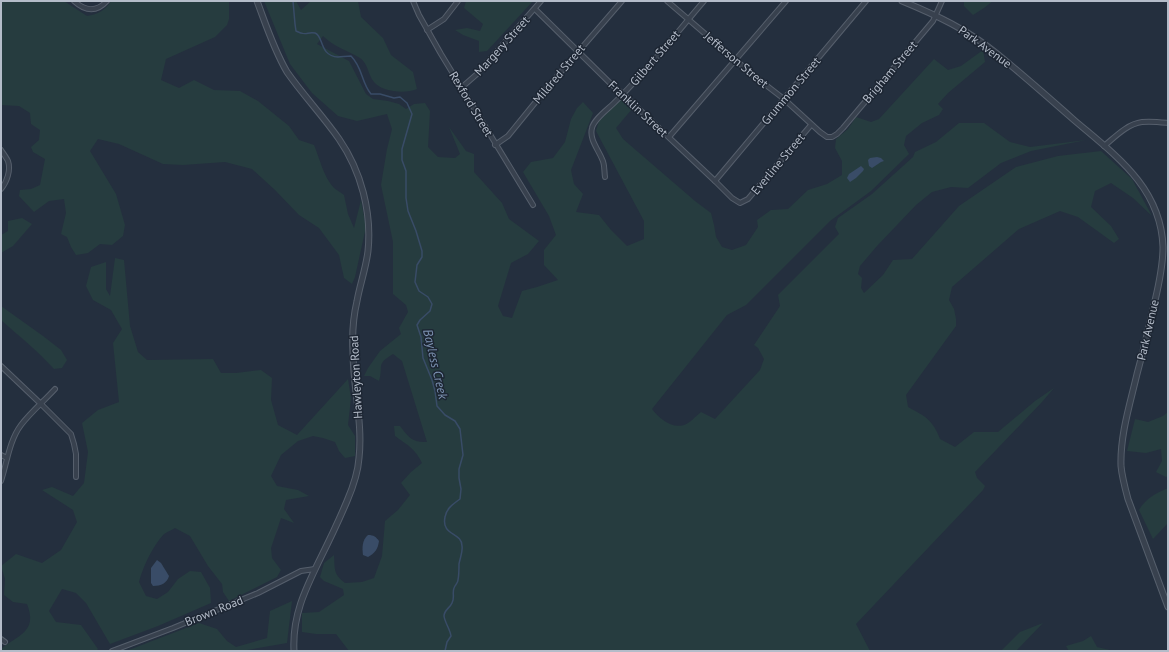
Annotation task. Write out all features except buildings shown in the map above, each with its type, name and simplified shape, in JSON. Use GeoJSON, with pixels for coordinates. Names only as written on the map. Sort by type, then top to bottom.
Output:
{"type":"FeatureCollection","features":[{"type":"Feature","properties":{"kind":"street"},"geometry":{"type":"LineString","coordinates":[[74,1],[80,6],[91,10],[99,8],[107,1]]}},
{"type":"Feature","properties":{"kind":"street","name":"Hawleyton Road"},"geometry":{"type":"LineString","coordinates":[[257,1],[281,63],[339,139],[355,168],[366,202],[369,231],[368,253],[357,303],[353,336],[353,367],[360,437],[358,468],[353,487],[347,501],[303,595],[297,615],[294,651]]}},
{"type":"Feature","properties":{"kind":"street","name":"Rexford Street"},"geometry":{"type":"LineString","coordinates":[[413,1],[427,30],[461,88],[533,205]]}},
{"type":"Feature","properties":{"kind":"street"},"geometry":{"type":"LineString","coordinates":[[427,30],[444,19],[458,1]]}},
{"type":"Feature","properties":{"kind":"street","name":"Margery Street"},"geometry":{"type":"LineString","coordinates":[[461,88],[477,74],[541,1]]}},
{"type":"Feature","properties":{"kind":"street","name":"Mildred Street"},"geometry":{"type":"LineString","coordinates":[[495,145],[508,136],[542,93],[622,1]]}},
{"type":"Feature","properties":{"kind":"street","name":"Jefferson Street"},"geometry":{"type":"LineString","coordinates":[[668,1],[784,99],[820,132],[832,137],[842,128]]}},
{"type":"Feature","properties":{"kind":"street","name":"Gilbert Street"},"geometry":{"type":"LineString","coordinates":[[605,177],[602,159],[594,146],[591,132],[592,126],[636,82],[704,1]]}},
{"type":"Feature","properties":{"kind":"street"},"geometry":{"type":"LineString","coordinates":[[669,137],[786,1]]}},
{"type":"Feature","properties":{"kind":"street","name":"Grummon Street"},"geometry":{"type":"LineString","coordinates":[[715,181],[866,1]]}},
{"type":"Feature","properties":{"kind":"street","name":"Park Avenue"},"geometry":{"type":"LineString","coordinates":[[902,1],[969,33],[990,47],[1129,169],[1144,187],[1154,206],[1162,233],[1163,256],[1160,279],[1125,426],[1121,461],[1128,498],[1168,607]]}},
{"type":"Feature","properties":{"kind":"street","name":"Brigham Street"},"geometry":{"type":"LineString","coordinates":[[842,128],[933,21],[942,1]]}},
{"type":"Feature","properties":{"kind":"street","name":"Franklin Street"},"geometry":{"type":"LineString","coordinates":[[535,9],[611,84],[624,94],[732,198],[740,203],[744,201]]}},
{"type":"Feature","properties":{"kind":"street"},"geometry":{"type":"LineString","coordinates":[[1104,146],[1129,126],[1150,122],[1168,122]]}},
{"type":"Feature","properties":{"kind":"street","name":"Everline Street"},"geometry":{"type":"LineString","coordinates":[[744,201],[748,199],[811,125]]}},
{"type":"Feature","properties":{"kind":"street"},"geometry":{"type":"LineString","coordinates":[[1,150],[8,161],[7,179],[1,189]]}},
{"type":"Feature","properties":{"kind":"street"},"geometry":{"type":"LineString","coordinates":[[1,366],[71,434],[76,454],[76,477]]}},
{"type":"Feature","properties":{"kind":"street"},"geometry":{"type":"LineString","coordinates":[[1,481],[7,458],[15,435],[20,426],[55,389]]}},
{"type":"Feature","properties":{"kind":"street"},"geometry":{"type":"LineString","coordinates":[[1,455],[7,458]]}},
{"type":"Feature","properties":{"kind":"street","name":"Brown Road"},"geometry":{"type":"LineString","coordinates":[[112,651],[258,594],[301,571],[315,569]]}},
{"type":"Feature","properties":{"kind":"street"},"geometry":{"type":"LineString","coordinates":[[1,639],[5,642]]}},
{"type":"Feature","properties":{"kind":"green space"},"geometry":{"type":"Polygon","coordinates":[[[1,1],[64,1],[87,16],[101,12],[111,1],[229,1],[229,19],[227,25],[215,37],[166,59],[161,80],[179,88],[194,80],[214,90],[240,91],[258,101],[289,126],[299,140],[314,145],[330,183],[344,195],[348,214],[354,228],[361,200],[366,227],[355,277],[352,284],[344,278],[339,255],[319,228],[299,215],[252,169],[225,162],[183,165],[163,164],[119,144],[98,139],[90,151],[116,194],[125,225],[123,236],[112,245],[100,244],[88,253],[76,255],[67,237],[61,234],[66,213],[64,199],[49,201],[34,212],[19,196],[20,190],[31,189],[40,185],[45,159],[33,152],[31,147],[39,140],[40,130],[31,124],[30,113],[19,106],[1,105],[1,1]]]}},
{"type":"Feature","properties":{"kind":"green space"},"geometry":{"type":"Polygon","coordinates":[[[264,1],[296,1],[301,10],[311,1],[358,1],[361,17],[383,38],[391,55],[413,72],[417,89],[400,92],[382,88],[374,82],[363,60],[336,46],[323,36],[317,44],[349,61],[366,94],[373,99],[399,104],[406,109],[414,104],[425,103],[430,111],[428,147],[438,157],[455,158],[460,154],[449,127],[466,151],[474,154],[474,172],[502,203],[509,219],[539,241],[528,254],[511,263],[498,306],[503,316],[512,318],[522,291],[558,280],[544,265],[544,250],[556,235],[549,216],[523,172],[531,162],[553,158],[565,142],[571,119],[577,108],[583,102],[593,113],[571,170],[574,184],[583,194],[576,212],[599,215],[627,246],[644,239],[644,221],[596,131],[599,121],[621,99],[632,109],[616,128],[623,139],[711,213],[716,237],[722,247],[732,250],[746,245],[758,227],[757,220],[771,210],[788,209],[808,190],[827,184],[842,175],[842,161],[835,148],[836,139],[848,129],[856,117],[871,122],[879,119],[934,59],[948,70],[961,66],[983,50],[985,62],[948,93],[938,104],[943,109],[939,115],[922,123],[906,136],[904,145],[909,154],[871,191],[830,221],[746,305],[727,315],[652,409],[666,422],[674,425],[679,426],[686,424],[701,412],[715,419],[760,370],[764,359],[758,348],[754,345],[780,306],[778,295],[839,234],[835,227],[838,218],[872,194],[913,157],[915,152],[936,142],[959,123],[984,123],[1010,142],[1030,147],[1086,140],[1031,151],[1001,163],[968,188],[951,187],[932,192],[916,205],[860,266],[858,274],[862,278],[861,288],[864,293],[883,275],[893,260],[912,259],[959,206],[1016,167],[1058,156],[1101,151],[1132,179],[1152,216],[1133,198],[1111,183],[1095,191],[1091,207],[1111,226],[1119,239],[1114,243],[1078,217],[1060,211],[1019,229],[952,287],[949,300],[954,309],[956,326],[906,395],[908,407],[928,419],[940,439],[955,447],[974,432],[998,432],[1035,401],[1054,388],[975,472],[977,478],[985,486],[983,490],[856,624],[870,651],[349,651],[336,634],[302,632],[302,613],[319,612],[344,595],[343,589],[324,581],[320,577],[324,563],[334,555],[335,568],[338,577],[345,583],[362,582],[374,578],[382,556],[385,521],[398,510],[410,495],[401,483],[422,463],[414,450],[395,436],[394,426],[400,426],[408,436],[414,440],[427,442],[402,361],[393,354],[387,358],[382,363],[379,381],[370,376],[364,376],[380,351],[401,334],[399,328],[408,312],[406,305],[393,294],[393,242],[381,185],[392,129],[387,114],[357,121],[338,116],[312,93],[290,64],[264,1]]]}},
{"type":"Feature","properties":{"kind":"green space"},"geometry":{"type":"Polygon","coordinates":[[[466,1],[533,1],[487,51],[479,52],[479,41],[463,35],[455,30],[467,28],[480,31],[483,24],[464,8],[466,1]]]}},
{"type":"Feature","properties":{"kind":"green space"},"geometry":{"type":"Polygon","coordinates":[[[964,1],[993,1],[973,15],[964,6],[964,1]]]}},
{"type":"Feature","properties":{"kind":"green space"},"geometry":{"type":"Polygon","coordinates":[[[22,218],[32,224],[13,246],[1,253],[1,235],[8,231],[8,221],[22,218]]]}},
{"type":"Feature","properties":{"kind":"green space"},"geometry":{"type":"Polygon","coordinates":[[[115,258],[124,260],[130,326],[138,352],[147,360],[213,359],[221,373],[261,370],[272,378],[271,400],[278,425],[297,435],[348,379],[351,398],[348,425],[355,436],[355,456],[345,458],[339,451],[335,442],[313,436],[298,441],[281,455],[271,476],[277,486],[298,490],[309,496],[286,500],[284,509],[294,523],[281,518],[271,548],[272,558],[281,570],[277,577],[229,601],[223,592],[222,584],[208,566],[190,536],[175,528],[164,534],[152,550],[139,582],[146,596],[157,599],[168,592],[178,579],[190,571],[201,572],[210,588],[211,603],[158,626],[110,644],[86,603],[76,593],[62,589],[49,611],[56,622],[81,625],[98,649],[96,651],[1,651],[1,649],[20,636],[28,627],[30,613],[27,604],[13,602],[4,595],[5,579],[1,566],[16,554],[42,563],[61,550],[77,522],[73,510],[42,490],[52,487],[73,496],[84,483],[88,452],[82,423],[98,410],[119,402],[113,343],[122,329],[111,310],[93,300],[86,286],[91,267],[106,262],[106,289],[110,296],[115,258]]]}},
{"type":"Feature","properties":{"kind":"green space"},"geometry":{"type":"Polygon","coordinates":[[[1,306],[61,350],[67,360],[62,368],[54,369],[1,320],[1,306]]]}},
{"type":"Feature","properties":{"kind":"green space"},"geometry":{"type":"Polygon","coordinates":[[[1168,412],[1168,476],[1166,477],[1156,472],[1162,461],[1161,449],[1146,453],[1127,451],[1135,419],[1148,422],[1163,416],[1168,412]]]}},
{"type":"Feature","properties":{"kind":"green space"},"geometry":{"type":"Polygon","coordinates":[[[1168,488],[1168,523],[1153,539],[1139,510],[1151,497],[1168,488]]]}},
{"type":"Feature","properties":{"kind":"green space"},"geometry":{"type":"Polygon","coordinates":[[[292,601],[287,643],[242,651],[126,651],[199,623],[217,629],[227,641],[236,647],[267,638],[270,611],[292,601]]]}},
{"type":"Feature","properties":{"kind":"green space"},"geometry":{"type":"Polygon","coordinates":[[[1043,623],[1016,651],[1001,651],[1020,632],[1043,623]]]}},
{"type":"Feature","properties":{"kind":"green space"},"geometry":{"type":"Polygon","coordinates":[[[1091,636],[1097,647],[1114,651],[1069,651],[1066,646],[1083,641],[1091,636]]]}},
{"type":"Feature","properties":{"kind":"water"},"geometry":{"type":"Polygon","coordinates":[[[877,157],[884,161],[872,168],[869,166],[868,160],[870,158],[877,157]]]}},
{"type":"Feature","properties":{"kind":"water"},"geometry":{"type":"Polygon","coordinates":[[[861,166],[864,169],[863,171],[850,182],[847,178],[849,174],[861,166]]]}},
{"type":"Feature","properties":{"kind":"water"},"geometry":{"type":"Polygon","coordinates":[[[368,535],[375,536],[379,541],[376,550],[368,557],[363,555],[363,544],[368,535]]]}},
{"type":"Feature","properties":{"kind":"water"},"geometry":{"type":"Polygon","coordinates":[[[157,560],[161,563],[169,576],[167,581],[163,584],[153,586],[151,583],[151,568],[157,560]]]}},
{"type":"Feature","properties":{"kind":"waterway","name":"Bayless Creek"},"geometry":{"type":"LineString","coordinates":[[293,1],[296,31],[302,34],[315,33],[318,35],[325,50],[332,56],[351,56],[358,65],[365,85],[371,94],[380,94],[394,98],[400,97],[407,103],[412,114],[402,149],[402,160],[406,171],[406,198],[408,211],[422,251],[422,257],[417,265],[415,282],[419,291],[428,297],[432,304],[430,311],[420,320],[417,325],[421,337],[423,358],[432,380],[437,406],[445,415],[455,421],[460,429],[463,455],[459,469],[461,489],[460,499],[448,509],[445,517],[446,528],[459,538],[462,548],[458,581],[453,590],[453,601],[444,614],[451,636],[447,642],[445,651]]}}]}
